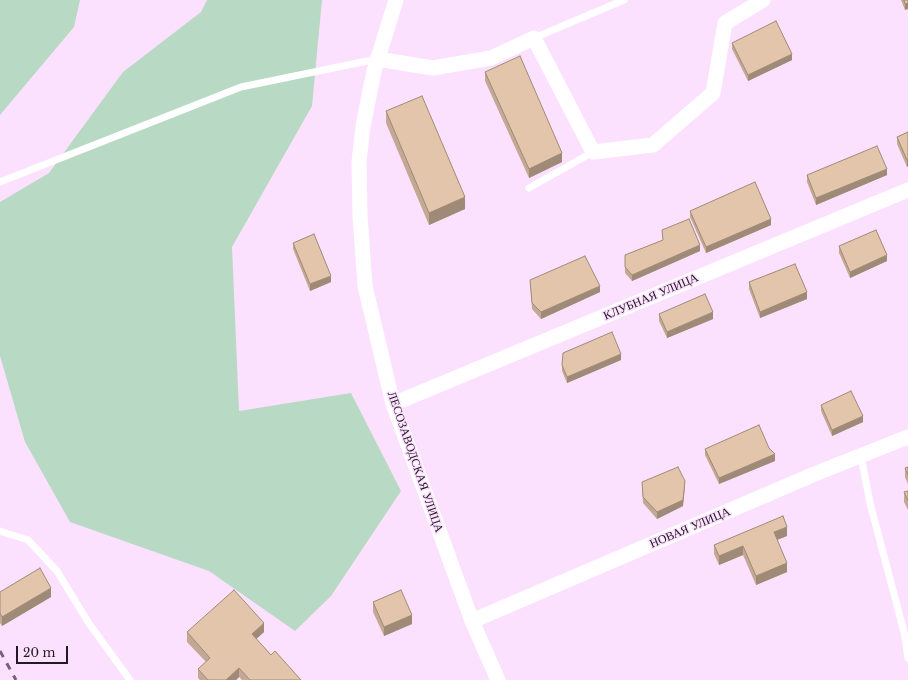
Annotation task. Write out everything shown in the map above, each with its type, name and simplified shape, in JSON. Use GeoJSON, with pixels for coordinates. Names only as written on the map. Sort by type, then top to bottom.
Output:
{"type":"FeatureCollection","features":[{"type":"Feature","properties":{"kind":"street","name":"ЛЕСОЗАВОДСКАЯ УЛИЦА"},"geometry":{"type":"LineString","coordinates":[[396,0],[374,71],[362,126],[359,162],[360,215],[365,286],[393,404],[472,621],[498,680]]}},
{"type":"Feature","properties":{"kind":"street"},"geometry":{"type":"LineString","coordinates":[[378,59],[433,68],[491,58],[534,38],[593,152],[653,145],[713,93],[725,23],[763,0]]}},
{"type":"Feature","properties":{"kind":"street","name":"КЛУБНАЯ УЛИЦА"},"geometry":{"type":"LineString","coordinates":[[393,404],[908,190]]}},
{"type":"Feature","properties":{"kind":"street","name":"НОВАЯ УЛИЦА"},"geometry":{"type":"LineString","coordinates":[[472,621],[809,476],[908,437]]}},
{"type":"Feature","properties":{"kind":"lane"},"geometry":{"type":"LineString","coordinates":[[534,38],[624,0]]}},
{"type":"Feature","properties":{"kind":"lane"},"geometry":{"type":"LineString","coordinates":[[0,182],[241,87],[378,59]]}},
{"type":"Feature","properties":{"kind":"lane"},"geometry":{"type":"LineString","coordinates":[[529,188],[593,152]]}},
{"type":"Feature","properties":{"kind":"lane"},"geometry":{"type":"LineString","coordinates":[[861,456],[870,503],[901,622],[908,658]]}},
{"type":"Feature","properties":{"kind":"lane"},"geometry":{"type":"LineString","coordinates":[[0,531],[28,540],[57,571],[88,622],[130,680]]}},
{"type":"Feature","properties":{"kind":"lane"},"geometry":{"type":"LineString","coordinates":[[901,622],[908,627]]}},
{"type":"Feature","properties":{"kind":"green space"},"geometry":{"type":"Polygon","coordinates":[[[0,0],[80,0],[74,27],[0,115],[0,0]]]}},
{"type":"Feature","properties":{"kind":"green space"},"geometry":{"type":"Polygon","coordinates":[[[207,0],[322,0],[312,106],[232,247],[239,411],[351,393],[401,491],[331,596],[295,631],[209,571],[70,522],[25,442],[0,356],[0,202],[49,173],[123,72],[201,12],[207,0]]]}},
{"type":"Feature","properties":{"kind":"building"},"geometry":{"type":"Polygon","coordinates":[[[904,0],[908,0],[908,3],[905,4],[904,0]]]}},
{"type":"Feature","properties":{"kind":"building"},"geometry":{"type":"Polygon","coordinates":[[[776,21],[792,54],[748,75],[732,43],[776,21]]]}},
{"type":"Feature","properties":{"kind":"building"},"geometry":{"type":"Polygon","coordinates":[[[520,56],[562,153],[529,169],[485,72],[520,56]]]}},
{"type":"Feature","properties":{"kind":"building"},"geometry":{"type":"Polygon","coordinates":[[[422,96],[465,197],[429,213],[386,111],[422,96]]]}},
{"type":"Feature","properties":{"kind":"building"},"geometry":{"type":"Polygon","coordinates":[[[908,132],[908,160],[907,160],[897,137],[908,132]]]}},
{"type":"Feature","properties":{"kind":"building"},"geometry":{"type":"Polygon","coordinates":[[[877,146],[887,169],[816,198],[807,175],[877,146]]]}},
{"type":"Feature","properties":{"kind":"building"},"geometry":{"type":"Polygon","coordinates":[[[755,182],[771,219],[706,247],[690,211],[755,182]]]}},
{"type":"Feature","properties":{"kind":"building"},"geometry":{"type":"Polygon","coordinates":[[[689,219],[700,245],[632,275],[625,267],[625,255],[663,240],[662,230],[689,219]]]}},
{"type":"Feature","properties":{"kind":"building"},"geometry":{"type":"Polygon","coordinates":[[[876,230],[887,255],[850,272],[839,246],[876,230]]]}},
{"type":"Feature","properties":{"kind":"building"},"geometry":{"type":"Polygon","coordinates":[[[314,234],[331,276],[310,284],[293,243],[314,234]]]}},
{"type":"Feature","properties":{"kind":"building"},"geometry":{"type":"Polygon","coordinates":[[[585,256],[600,286],[541,312],[532,303],[530,280],[585,256]]]}},
{"type":"Feature","properties":{"kind":"building"},"geometry":{"type":"Polygon","coordinates":[[[795,264],[807,292],[760,312],[749,282],[795,264]]]}},
{"type":"Feature","properties":{"kind":"building"},"geometry":{"type":"Polygon","coordinates":[[[705,294],[713,312],[667,332],[659,314],[705,294]]]}},
{"type":"Feature","properties":{"kind":"building"},"geometry":{"type":"Polygon","coordinates":[[[612,332],[621,354],[567,377],[562,365],[563,353],[612,332]]]}},
{"type":"Feature","properties":{"kind":"building"},"geometry":{"type":"Polygon","coordinates":[[[851,391],[863,416],[832,430],[821,405],[851,391]]]}},
{"type":"Feature","properties":{"kind":"building"},"geometry":{"type":"Polygon","coordinates":[[[759,425],[769,448],[775,454],[719,478],[705,449],[759,425]]]}},
{"type":"Feature","properties":{"kind":"building"},"geometry":{"type":"Polygon","coordinates":[[[678,467],[685,481],[683,500],[657,512],[643,497],[642,482],[678,467]]]}},
{"type":"Feature","properties":{"kind":"building"},"geometry":{"type":"Polygon","coordinates":[[[908,467],[908,475],[905,468],[908,467]]]}},
{"type":"Feature","properties":{"kind":"building"},"geometry":{"type":"Polygon","coordinates":[[[908,491],[908,501],[904,492],[908,491]]]}},
{"type":"Feature","properties":{"kind":"building"},"geometry":{"type":"Polygon","coordinates":[[[783,516],[787,527],[774,532],[787,563],[756,576],[743,546],[719,556],[714,545],[783,516]]]}},
{"type":"Feature","properties":{"kind":"building"},"geometry":{"type":"Polygon","coordinates":[[[40,568],[51,588],[2,617],[0,613],[0,592],[40,568]]]}},
{"type":"Feature","properties":{"kind":"building"},"geometry":{"type":"Polygon","coordinates":[[[234,590],[264,623],[252,634],[271,655],[275,651],[301,680],[250,680],[239,668],[226,680],[208,680],[198,669],[210,658],[187,632],[234,590]]]}},
{"type":"Feature","properties":{"kind":"building"},"geometry":{"type":"Polygon","coordinates":[[[401,590],[412,615],[384,627],[373,602],[401,590]]]}},
{"type":"Feature","properties":{"kind":"railway"},"geometry":{"type":"LineString","coordinates":[[0,651],[16,680]]}}]}
